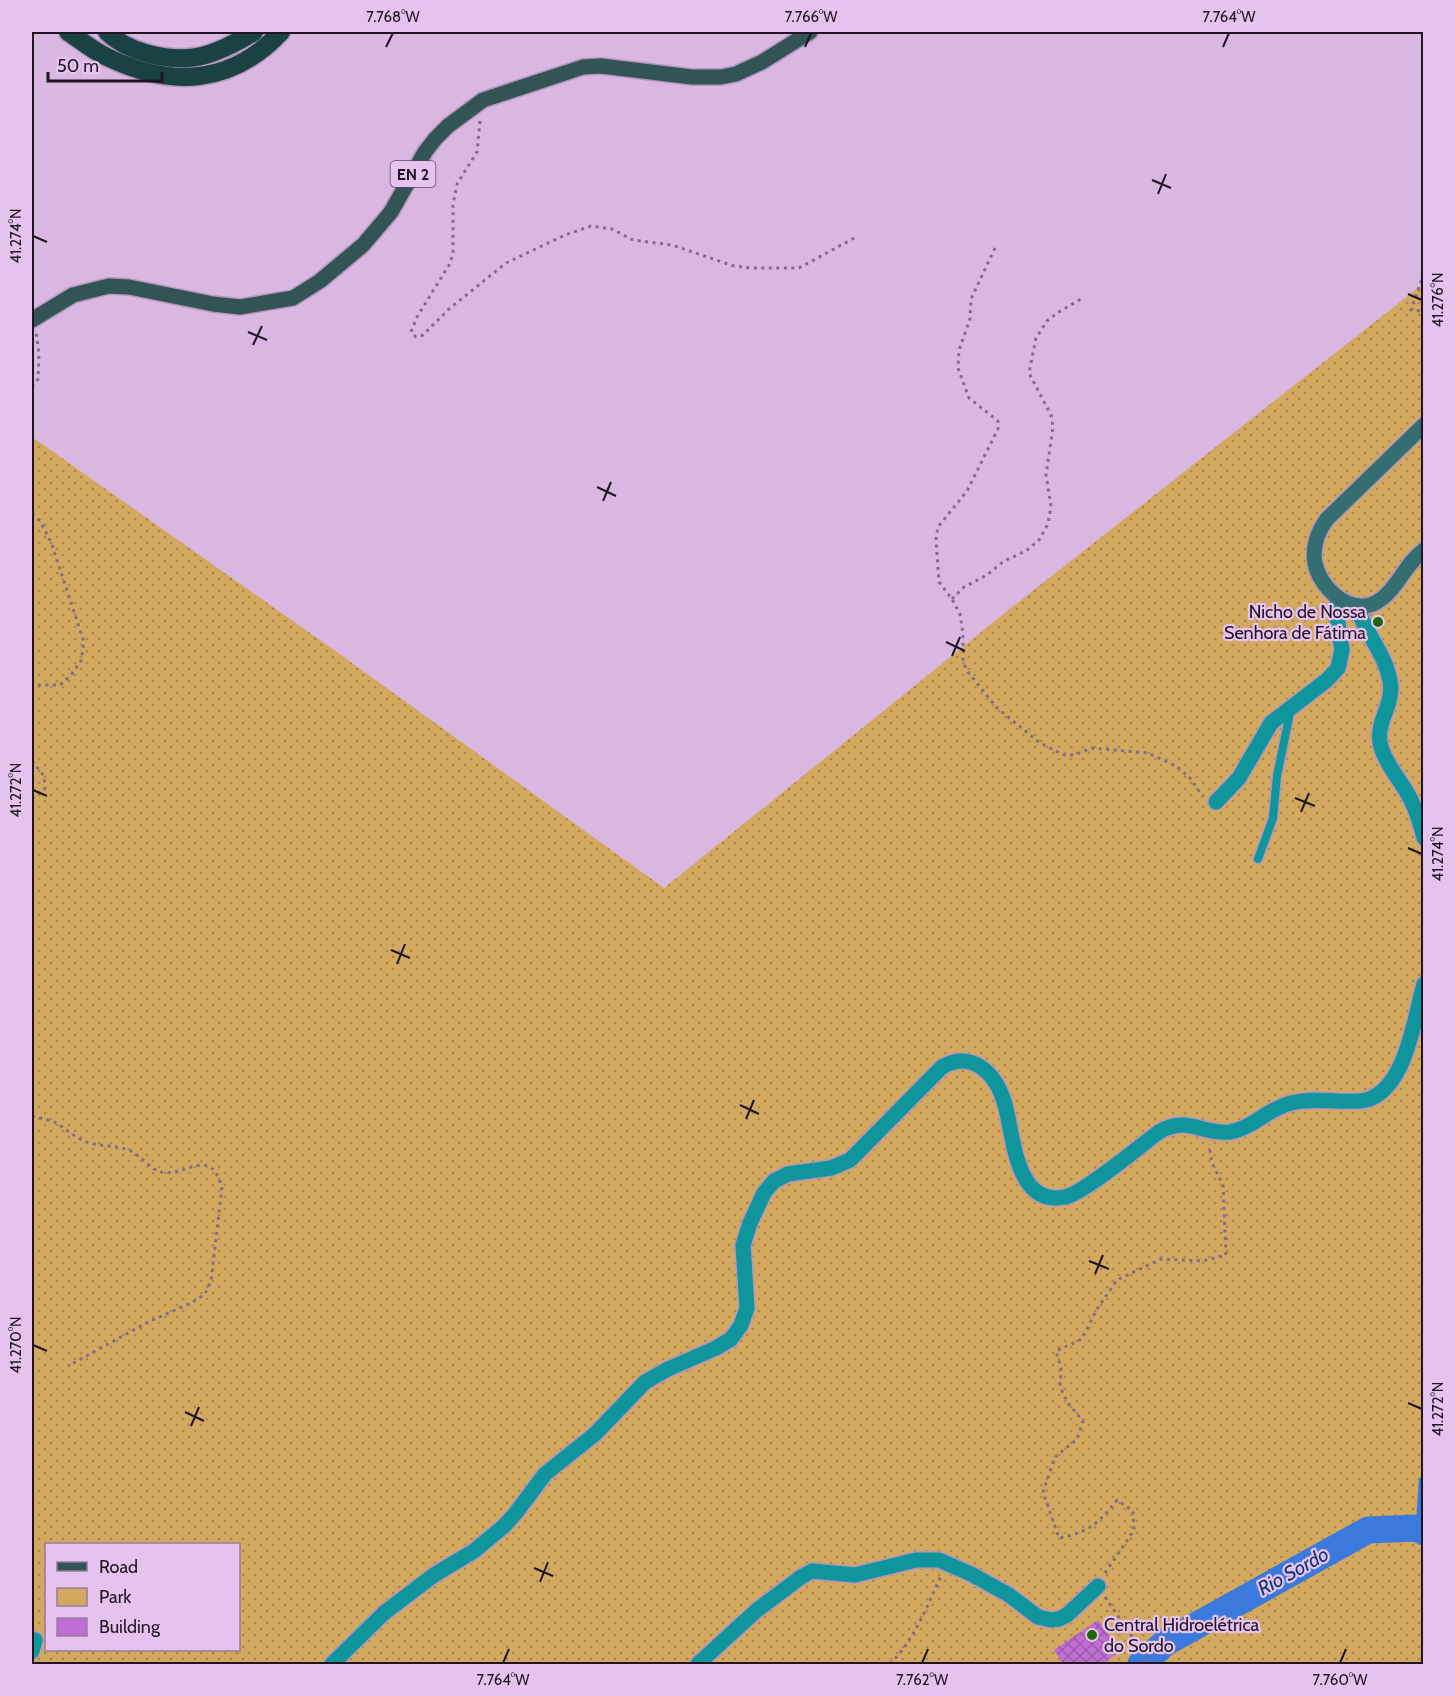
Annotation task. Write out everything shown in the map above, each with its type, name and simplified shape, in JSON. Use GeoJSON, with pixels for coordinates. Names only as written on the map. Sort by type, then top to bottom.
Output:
{"type":"FeatureCollection","features":[{"type":"Feature","properties":{"kind":"highway"},"geometry":{"type":"LineString","coordinates":[[68,32],[116,61],[157,76],[192,78],[240,65],[269,44],[281,32]]}},
{"type":"Feature","properties":{"kind":"highway"},"geometry":{"type":"LineString","coordinates":[[107,32],[115,40],[148,54],[190,58],[229,46],[254,32]]}},
{"type":"Feature","properties":{"kind":"main road","name":"EN 2"},"geometry":{"type":"LineString","coordinates":[[32,320],[78,293],[109,286],[129,287],[213,304],[240,307],[297,297],[363,245],[388,216],[435,139],[475,105],[494,95],[583,67],[607,66],[707,78],[725,76],[770,58],[810,32]]}},
{"type":"Feature","properties":{"kind":"street"},"geometry":{"type":"LineString","coordinates":[[1424,425],[1332,513],[1322,526],[1315,544],[1315,563],[1323,581],[1338,598],[1357,606],[1375,603],[1382,598],[1413,559],[1424,550]]}},
{"type":"Feature","properties":{"kind":"street"},"geometry":{"type":"LineString","coordinates":[[1216,802],[1239,778],[1269,725],[1333,675],[1339,665],[1342,650],[1336,610],[1338,598]]}},
{"type":"Feature","properties":{"kind":"street"},"geometry":{"type":"LineString","coordinates":[[1357,606],[1383,656],[1390,680],[1390,694],[1379,729],[1381,747],[1387,763],[1411,801],[1424,838]]}},
{"type":"Feature","properties":{"kind":"street"},"geometry":{"type":"LineString","coordinates":[[332,1665],[384,1613],[434,1575],[474,1551],[507,1523],[545,1474],[595,1434],[645,1382],[731,1339],[741,1325],[748,1306],[743,1259],[744,1241],[753,1214],[766,1189],[774,1181],[788,1174],[831,1168],[850,1160],[942,1067],[957,1061],[969,1061],[981,1066],[991,1078],[1005,1103],[1020,1170],[1032,1187],[1050,1196],[1064,1197],[1075,1193],[1167,1127],[1185,1124],[1224,1132],[1239,1129],[1292,1102],[1362,1101],[1378,1095],[1394,1078],[1402,1063],[1424,984]]}},
{"type":"Feature","properties":{"kind":"street"},"geometry":{"type":"LineString","coordinates":[[698,1665],[757,1610],[809,1572],[855,1575],[915,1560],[931,1559],[971,1574],[1002,1591],[1036,1616],[1046,1620],[1056,1620],[1065,1616],[1098,1586]]}},
{"type":"Feature","properties":{"kind":"lane"},"geometry":{"type":"LineString","coordinates":[[1258,859],[1274,818],[1276,776],[1291,707]]}},
{"type":"Feature","properties":{"kind":"path"},"geometry":{"type":"LineString","coordinates":[[475,105],[480,119],[477,152],[457,184],[453,205],[453,254],[417,317],[411,332],[416,337],[423,335],[449,309],[506,263],[565,235],[591,226],[612,229],[633,240],[672,245],[734,266],[750,268],[799,268],[856,237]]}},
{"type":"Feature","properties":{"kind":"path"},"geometry":{"type":"LineString","coordinates":[[995,248],[970,299],[970,319],[959,350],[958,368],[969,398],[998,421],[998,429],[967,490],[938,527],[936,539],[939,582],[960,614],[963,662],[968,672],[996,707],[1040,743],[1064,755],[1074,755],[1092,748],[1148,753],[1176,766],[1190,778],[1206,800],[1216,802]]}},
{"type":"Feature","properties":{"kind":"path"},"geometry":{"type":"LineString","coordinates":[[1424,273],[1411,310],[1424,311]]}},
{"type":"Feature","properties":{"kind":"path"},"geometry":{"type":"LineString","coordinates":[[952,599],[964,587],[987,575],[1004,561],[1026,551],[1040,540],[1048,524],[1052,506],[1046,475],[1053,427],[1051,415],[1029,374],[1036,338],[1047,321],[1081,299]]}},
{"type":"Feature","properties":{"kind":"path"},"geometry":{"type":"LineString","coordinates":[[32,326],[37,334],[39,354],[38,379],[32,387]]}},
{"type":"Feature","properties":{"kind":"path"},"geometry":{"type":"LineString","coordinates":[[32,514],[40,521],[51,542],[84,642],[81,661],[60,685],[32,685]]}},
{"type":"Feature","properties":{"kind":"path"},"geometry":{"type":"LineString","coordinates":[[32,761],[44,776],[45,788],[32,798]]}},
{"type":"Feature","properties":{"kind":"path"},"geometry":{"type":"LineString","coordinates":[[32,1116],[54,1122],[89,1143],[117,1146],[132,1152],[160,1172],[180,1171],[198,1164],[207,1166],[218,1173],[222,1187],[211,1281],[205,1294],[191,1304],[150,1321],[68,1366]]}},
{"type":"Feature","properties":{"kind":"path"},"geometry":{"type":"LineString","coordinates":[[1151,1665],[1098,1586],[1134,1530],[1133,1511],[1117,1500],[1102,1518],[1081,1534],[1059,1538],[1043,1492],[1055,1457],[1077,1439],[1083,1421],[1067,1402],[1060,1386],[1060,1368],[1056,1351],[1082,1339],[1097,1309],[1117,1280],[1161,1259],[1203,1261],[1226,1255],[1223,1185],[1212,1163],[1209,1150],[1211,1130]]}},
{"type":"Feature","properties":{"kind":"path"},"geometry":{"type":"LineString","coordinates":[[890,1665],[902,1652],[917,1628],[946,1563]]}},
{"type":"Feature","properties":{"kind":"green space"},"geometry":{"type":"Polygon","coordinates":[[[1423,284],[1423,1664],[32,1664],[32,437],[327,645],[664,888],[1011,608],[1423,284]]]}},
{"type":"Feature","properties":{"kind":"building","name":"Central Hidroelétrica do Sordo"},"geometry":{"type":"Polygon","coordinates":[[[1098,1620],[1120,1651],[1102,1665],[1064,1665],[1054,1650],[1098,1620]]]}},
{"type":"Feature","properties":{"kind":"waterway"},"geometry":{"type":"LineString","coordinates":[[1418,1528],[1421,1480],[1424,1477]]}},
{"type":"Feature","properties":{"kind":"waterway","name":"Rio Sordo"},"geometry":{"type":"LineString","coordinates":[[1141,1664],[1165,1643],[1368,1530],[1418,1528],[1424,1532]]}},
{"type":"Feature","properties":{"kind":"place","name":"Nicho de Nossa Senhora de Fátima"},"geometry":{"type":"Point","coordinates":[1378,622]}},
{"type":"Feature","properties":{"kind":"place","name":"Central Hidroelétrica do Sordo"},"geometry":{"type":"Point","coordinates":[1092,1635]}}]}
